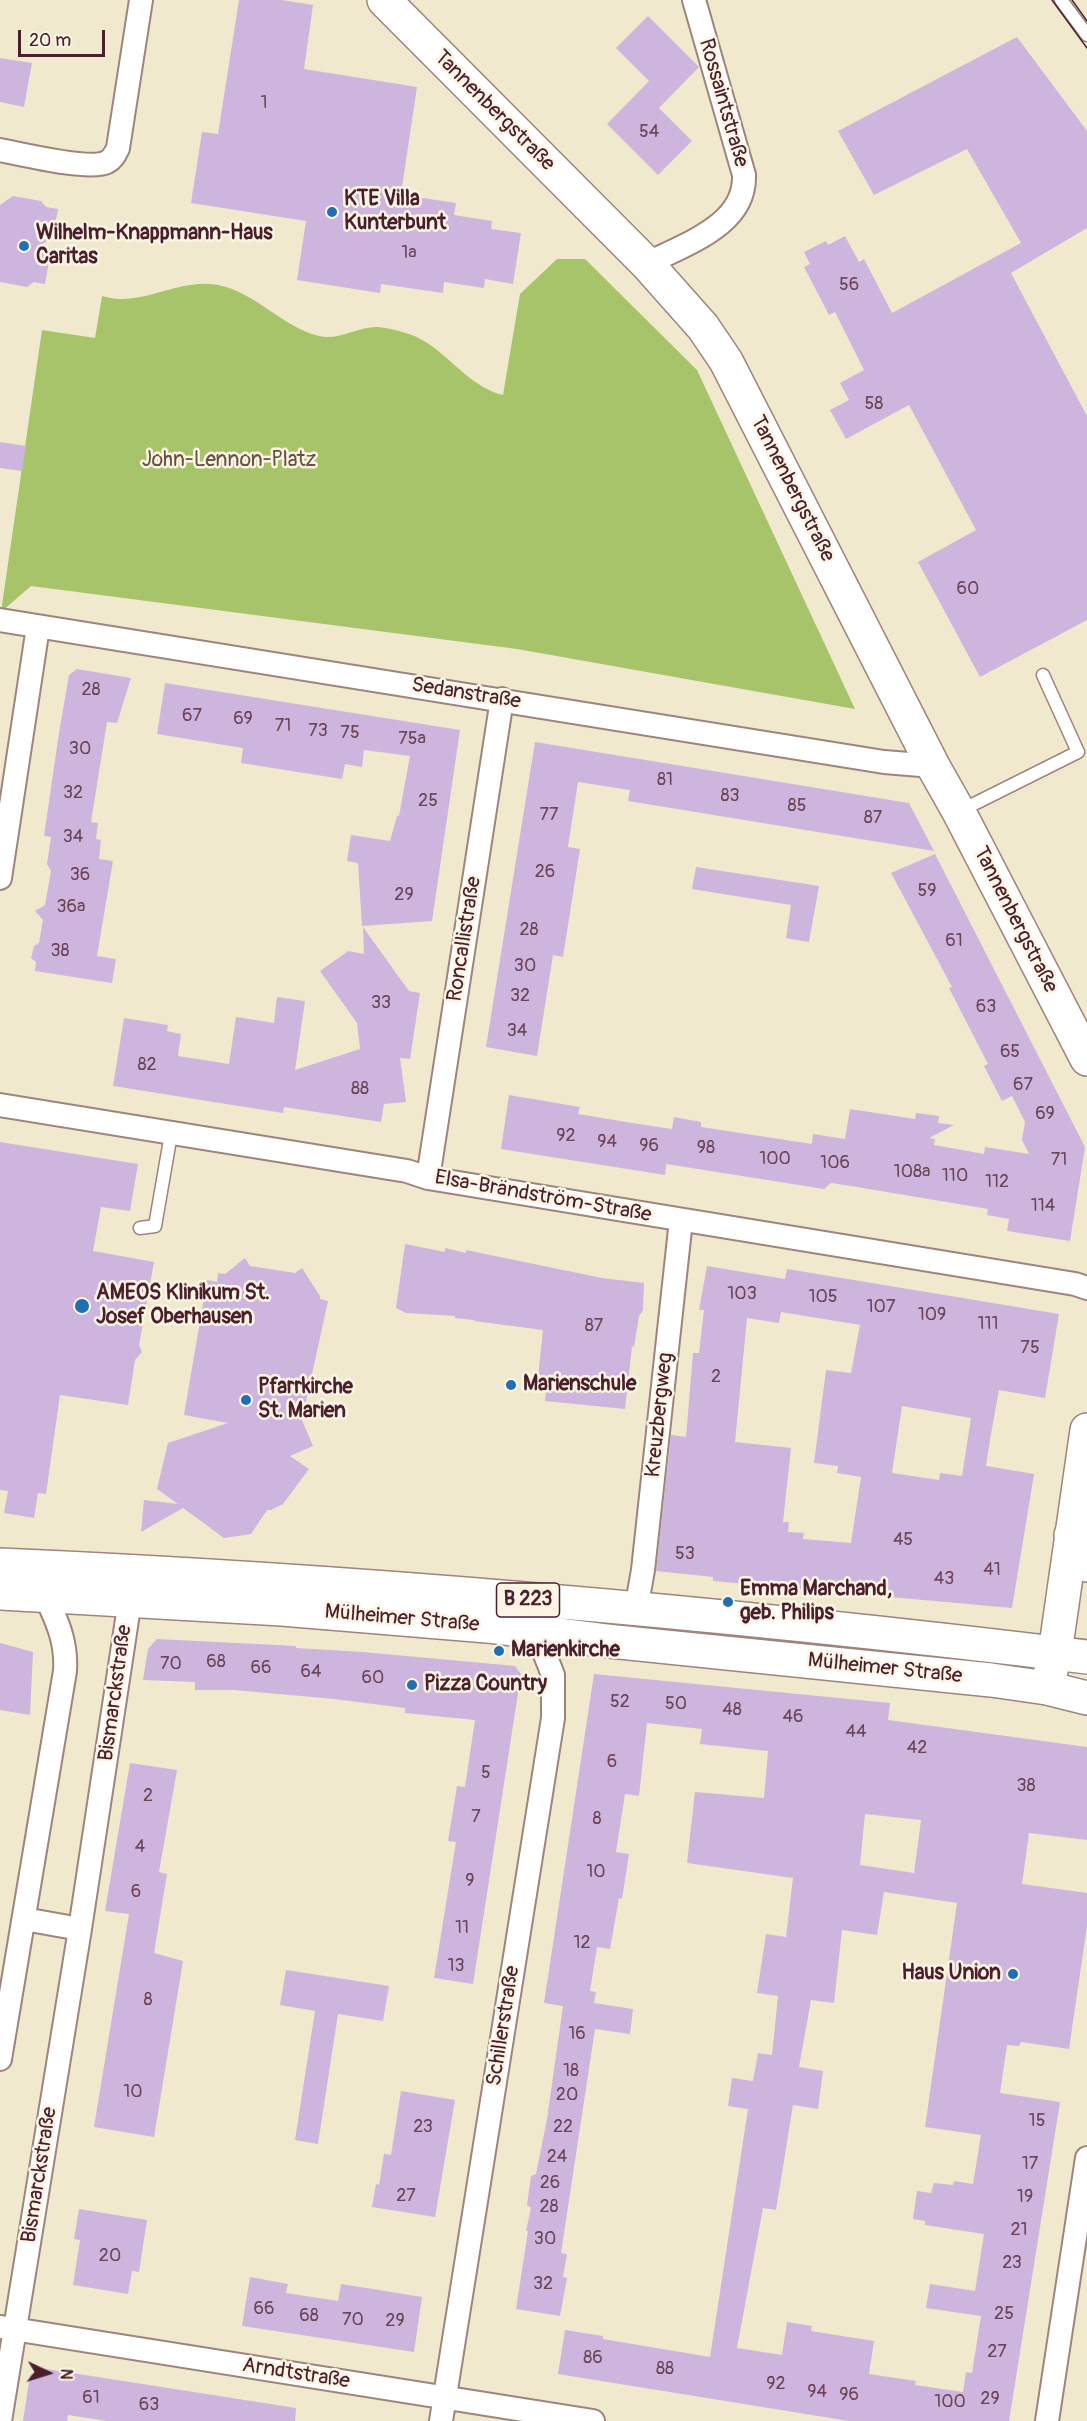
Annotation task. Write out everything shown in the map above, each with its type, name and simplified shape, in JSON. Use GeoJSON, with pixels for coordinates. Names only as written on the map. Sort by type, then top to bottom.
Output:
{"type":"FeatureCollection","features":[{"type":"Feature","properties":{"kind":"main road","name":"Tannenbergstraße"},"geometry":{"type":"LineString","coordinates":[[384,0],[647,264],[703,327],[726,361],[933,766],[1087,1059]]}},
{"type":"Feature","properties":{"kind":"main road"},"geometry":{"type":"LineString","coordinates":[[1047,1688],[1055,1653],[1087,1430]]}},
{"type":"Feature","properties":{"kind":"main road"},"geometry":{"type":"LineString","coordinates":[[1071,1535],[1087,1564]]}},
{"type":"Feature","properties":{"kind":"main road","name":"Mülheimer Straße"},"geometry":{"type":"LineString","coordinates":[[0,1565],[227,1577],[636,1609],[817,1626],[1087,1657]]}},
{"type":"Feature","properties":{"kind":"main road","name":"Mülheimer Straße"},"geometry":{"type":"LineString","coordinates":[[0,1593],[361,1615],[1047,1688],[1087,1698]]}},
{"type":"Feature","properties":{"kind":"street"},"geometry":{"type":"LineString","coordinates":[[0,150],[85,165],[106,163],[113,158],[118,148],[141,0]]}},
{"type":"Feature","properties":{"kind":"street","name":"Rossaintstraße"},"geometry":{"type":"LineString","coordinates":[[647,264],[693,240],[729,217],[738,204],[744,184],[744,175],[694,0]]}},
{"type":"Feature","properties":{"kind":"street","name":"Sedanstraße"},"geometry":{"type":"LineString","coordinates":[[0,620],[884,762],[933,766]]}},
{"type":"Feature","properties":{"kind":"street"},"geometry":{"type":"LineString","coordinates":[[0,878],[38,627]]}},
{"type":"Feature","properties":{"kind":"street","name":"Roncallistraße"},"geometry":{"type":"LineString","coordinates":[[428,1178],[502,699]]}},
{"type":"Feature","properties":{"kind":"street","name":"Elsa-Brändström-Straße"},"geometry":{"type":"LineString","coordinates":[[0,1105],[407,1171],[428,1178],[1075,1284],[1087,1288]]}},
{"type":"Feature","properties":{"kind":"street","name":"Kreuzbergweg"},"geometry":{"type":"LineString","coordinates":[[636,1609],[643,1570],[681,1220]]}},
{"type":"Feature","properties":{"kind":"street"},"geometry":{"type":"LineString","coordinates":[[0,2059],[66,1658],[63,1635],[45,1595]]}},
{"type":"Feature","properties":{"kind":"street","name":"Bismarckstraße"},"geometry":{"type":"LineString","coordinates":[[0,2421],[7,2328],[80,1929],[130,1600]]}},
{"type":"Feature","properties":{"kind":"street","name":"Schillerstraße"},"geometry":{"type":"LineString","coordinates":[[441,2421],[553,1718],[553,1675],[536,1632]]}},
{"type":"Feature","properties":{"kind":"street"},"geometry":{"type":"LineString","coordinates":[[24,1919],[80,1929]]}},
{"type":"Feature","properties":{"kind":"street"},"geometry":{"type":"LineString","coordinates":[[1047,2421],[1087,2158]]}},
{"type":"Feature","properties":{"kind":"street","name":"Arndtstraße"},"geometry":{"type":"LineString","coordinates":[[7,2328],[593,2421]]}},
{"type":"Feature","properties":{"kind":"lane"},"geometry":{"type":"LineString","coordinates":[[1061,0],[1087,35]]}},
{"type":"Feature","properties":{"kind":"lane"},"geometry":{"type":"LineString","coordinates":[[959,812],[1082,752],[1043,675]]}},
{"type":"Feature","properties":{"kind":"lane"},"geometry":{"type":"LineString","coordinates":[[140,1228],[155,1226],[171,1134]]}},
{"type":"Feature","properties":{"kind":"green space","name":"John-Lennon-Platz"},"geometry":{"type":"Polygon","coordinates":[[[557,259],[585,259],[697,370],[855,709],[517,649],[31,586],[1,612],[42,330],[95,338],[102,296],[131,299],[198,284],[224,286],[252,299],[291,324],[319,336],[334,337],[371,327],[409,334],[434,347],[477,383],[503,395],[520,294],[557,259]]]}},
{"type":"Feature","properties":{"kind":"building"},"geometry":{"type":"Polygon","coordinates":[[[239,0],[282,0],[313,5],[304,69],[417,87],[402,187],[411,188],[410,196],[456,203],[454,215],[492,221],[491,229],[521,233],[513,284],[485,279],[484,288],[444,282],[443,293],[381,284],[380,293],[297,280],[306,221],[191,203],[202,132],[218,134],[239,0]]]}},
{"type":"Feature","properties":{"kind":"building"},"geometry":{"type":"Polygon","coordinates":[[[648,16],[699,67],[659,108],[692,141],[658,175],[607,124],[649,81],[616,48],[648,16]]]}},
{"type":"Feature","properties":{"kind":"building"},"geometry":{"type":"Polygon","coordinates":[[[1017,37],[1087,131],[1087,228],[1011,273],[1087,416],[1087,620],[980,677],[918,562],[976,530],[909,405],[846,439],[830,410],[849,400],[840,383],[864,370],[835,312],[829,315],[804,267],[810,264],[804,252],[826,241],[828,245],[845,236],[859,262],[864,259],[892,313],[1021,243],[967,149],[874,195],[838,131],[1017,37]]]}},
{"type":"Feature","properties":{"kind":"building"},"geometry":{"type":"Polygon","coordinates":[[[0,58],[32,63],[24,107],[0,102],[0,58]]]}},
{"type":"Feature","properties":{"kind":"building","name":"Wilhelm-Knappmann-Haus Caritas"},"geometry":{"type":"Polygon","coordinates":[[[13,196],[41,201],[46,207],[58,209],[53,237],[41,245],[50,256],[45,284],[34,282],[27,287],[0,282],[0,205],[13,196]]]}},
{"type":"Feature","properties":{"kind":"building"},"geometry":{"type":"Polygon","coordinates":[[[0,442],[26,446],[22,471],[0,468],[0,442]]]}},
{"type":"Feature","properties":{"kind":"building"},"geometry":{"type":"Polygon","coordinates":[[[77,669],[131,678],[117,723],[107,722],[91,822],[98,823],[96,839],[101,840],[99,859],[113,861],[97,956],[116,959],[112,983],[35,971],[36,962],[31,958],[34,946],[39,943],[43,920],[35,911],[45,905],[51,871],[47,864],[51,837],[44,836],[59,733],[69,675],[77,669]]]}},
{"type":"Feature","properties":{"kind":"building"},"geometry":{"type":"Polygon","coordinates":[[[165,683],[460,730],[432,921],[362,926],[358,863],[347,861],[351,835],[390,841],[397,816],[399,816],[410,756],[364,750],[362,767],[345,764],[342,779],[241,763],[243,748],[157,734],[165,683]]]}},
{"type":"Feature","properties":{"kind":"building"},"geometry":{"type":"Polygon","coordinates":[[[535,742],[909,803],[934,851],[628,801],[630,790],[578,782],[568,847],[580,849],[563,957],[553,955],[537,1056],[486,1047],[535,742]]]}},
{"type":"Feature","properties":{"kind":"building"},"geometry":{"type":"Polygon","coordinates":[[[935,854],[1085,1147],[1070,1241],[1007,1231],[1009,1219],[987,1215],[988,1209],[857,1187],[831,1183],[824,1189],[666,1164],[665,1175],[501,1149],[509,1095],[580,1107],[578,1114],[632,1123],[672,1129],[674,1117],[701,1122],[701,1127],[812,1144],[813,1134],[845,1139],[850,1109],[915,1119],[916,1113],[939,1116],[938,1123],[954,1125],[929,1138],[935,1139],[934,1145],[984,1154],[985,1147],[1029,1154],[1022,1140],[1025,1122],[1012,1096],[1002,1101],[984,1066],[988,1064],[949,988],[952,987],[891,873],[935,854]]]}},
{"type":"Feature","properties":{"kind":"building"},"geometry":{"type":"Polygon","coordinates":[[[696,867],[819,886],[809,942],[786,938],[791,905],[692,889],[696,867]]]}},
{"type":"Feature","properties":{"kind":"building"},"geometry":{"type":"Polygon","coordinates":[[[363,927],[409,991],[420,993],[410,1059],[400,1058],[406,1102],[384,1104],[381,1122],[284,1107],[283,1113],[113,1086],[124,1018],[168,1025],[167,1031],[181,1034],[178,1056],[229,1064],[236,1017],[274,1023],[277,997],[305,1001],[295,1070],[360,1049],[357,1023],[320,971],[348,951],[364,954],[363,927]]]}},
{"type":"Feature","properties":{"kind":"building"},"geometry":{"type":"Polygon","coordinates":[[[0,1142],[138,1164],[130,1211],[101,1207],[93,1251],[154,1262],[139,1345],[142,1352],[135,1360],[128,1405],[60,1395],[46,1494],[38,1493],[34,1518],[4,1513],[8,1491],[0,1490],[0,1142]]]}},
{"type":"Feature","properties":{"kind":"building","name":"Marienschule"},"geometry":{"type":"Polygon","coordinates":[[[405,1244],[445,1252],[445,1248],[466,1253],[466,1250],[602,1278],[644,1283],[643,1310],[639,1316],[634,1347],[632,1346],[625,1409],[545,1401],[547,1378],[538,1377],[543,1330],[455,1318],[455,1316],[406,1313],[396,1308],[405,1244]]]}},
{"type":"Feature","properties":{"kind":"building","name":"Pfarrkirche St. Marien"},"geometry":{"type":"Polygon","coordinates":[[[245,1258],[250,1266],[295,1273],[302,1268],[320,1299],[328,1301],[302,1420],[313,1446],[290,1456],[309,1469],[283,1504],[267,1510],[251,1534],[224,1538],[183,1508],[141,1532],[144,1500],[178,1504],[157,1489],[168,1443],[228,1423],[184,1415],[207,1280],[217,1282],[218,1273],[225,1274],[245,1258]]]}},
{"type":"Feature","properties":{"kind":"building"},"geometry":{"type":"Polygon","coordinates":[[[707,1266],[785,1279],[787,1269],[1059,1314],[1045,1398],[999,1390],[991,1434],[986,1466],[1034,1474],[1012,1608],[713,1581],[713,1577],[656,1571],[671,1435],[686,1437],[693,1353],[699,1353],[704,1310],[699,1310],[707,1266]],[[781,1312],[779,1323],[747,1318],[735,1442],[791,1448],[783,1522],[789,1522],[788,1532],[804,1533],[803,1539],[851,1543],[861,1477],[837,1473],[838,1466],[814,1463],[826,1370],[851,1373],[860,1325],[781,1312]],[[902,1406],[892,1473],[939,1480],[940,1473],[962,1476],[971,1418],[902,1406]]]}},
{"type":"Feature","properties":{"kind":"building"},"geometry":{"type":"Polygon","coordinates":[[[157,1639],[296,1646],[296,1648],[515,1666],[521,1674],[473,1984],[434,1978],[456,1842],[448,1841],[457,1786],[465,1787],[475,1720],[405,1713],[405,1708],[334,1699],[234,1690],[195,1690],[195,1682],[143,1680],[148,1649],[157,1639]]]}},
{"type":"Feature","properties":{"kind":"building"},"geometry":{"type":"Polygon","coordinates":[[[0,1643],[33,1652],[30,1715],[0,1710],[0,1643]]]}},
{"type":"Feature","properties":{"kind":"building"},"geometry":{"type":"Polygon","coordinates":[[[594,1674],[890,1703],[888,1720],[1087,1747],[1087,1840],[1029,1833],[1022,1884],[1087,1893],[1087,1926],[1069,2049],[1021,2042],[1019,2046],[1007,2045],[1000,2093],[1060,2102],[1009,2421],[849,2421],[558,2374],[565,2330],[603,2336],[603,2339],[710,2357],[748,2109],[728,2106],[732,2078],[753,2081],[758,2053],[772,2055],[778,1996],[757,1993],[766,1934],[786,1937],[793,1878],[687,1863],[695,1792],[764,1798],[768,1751],[700,1744],[702,1729],[647,1723],[639,1796],[625,1794],[616,1852],[629,1854],[622,1899],[619,1898],[610,1949],[597,1947],[590,1991],[596,1992],[594,2003],[633,2009],[630,2034],[595,2029],[561,2253],[567,2254],[563,2277],[567,2278],[560,2316],[516,2309],[531,2208],[527,2205],[531,2176],[536,2174],[547,2119],[563,2006],[544,2003],[594,1674]],[[865,1814],[860,1865],[914,1873],[921,1820],[865,1814]],[[884,1892],[877,1935],[842,1930],[834,2003],[811,2000],[799,2067],[823,2071],[818,2109],[793,2105],[776,2210],[763,2208],[737,2348],[782,2355],[787,2322],[812,2326],[811,2331],[874,2341],[869,2374],[916,2381],[915,2385],[963,2392],[966,2372],[972,2373],[981,2316],[926,2308],[930,2284],[975,2291],[984,2234],[925,2225],[925,2221],[913,2219],[917,2191],[931,2193],[934,2183],[953,2185],[954,2181],[973,2184],[981,2135],[925,2127],[957,1903],[884,1892]]]}},
{"type":"Feature","properties":{"kind":"building"},"geometry":{"type":"Polygon","coordinates":[[[130,1763],[177,1770],[159,1872],[167,1874],[154,1953],[183,1961],[154,2137],[94,2127],[129,1914],[105,1911],[130,1763]]]}},
{"type":"Feature","properties":{"kind":"building"},"geometry":{"type":"Polygon","coordinates":[[[286,1970],[389,1986],[383,2021],[338,2014],[318,2144],[295,2140],[315,2011],[280,2005],[286,1970]]]}},
{"type":"Feature","properties":{"kind":"building"},"geometry":{"type":"Polygon","coordinates":[[[401,2091],[455,2100],[435,2217],[372,2207],[376,2184],[379,2185],[384,2154],[391,2155],[401,2091]]]}},
{"type":"Feature","properties":{"kind":"building"},"geometry":{"type":"Polygon","coordinates":[[[79,2209],[147,2220],[139,2272],[132,2271],[128,2294],[73,2285],[80,2240],[74,2239],[79,2209]]]}},
{"type":"Feature","properties":{"kind":"building"},"geometry":{"type":"Polygon","coordinates":[[[250,2277],[288,2284],[286,2293],[338,2301],[341,2284],[422,2297],[414,2352],[242,2326],[250,2277]]]}},
{"type":"Feature","properties":{"kind":"building"},"geometry":{"type":"Polygon","coordinates":[[[40,2368],[296,2408],[295,2421],[107,2421],[68,2415],[67,2421],[23,2421],[30,2375],[40,2368]]]}},
{"type":"Feature","properties":{"kind":"tram line"},"geometry":{"type":"LineString","coordinates":[[1052,0],[1087,48]]}},
{"type":"Feature","properties":{"kind":"tram line"},"geometry":{"type":"LineString","coordinates":[[1072,0],[1087,21]]}},
{"type":"Feature","properties":{"kind":"place","name":"KTE Villa Kunterbunt"},"geometry":{"type":"Point","coordinates":[332,212]}},
{"type":"Feature","properties":{"kind":"place","name":"Wilhelm-Knappmann-Haus Caritas"},"geometry":{"type":"Point","coordinates":[24,246]}},
{"type":"Feature","properties":{"kind":"place","name":"AMEOS Klinikum St. Josef Oberhausen"},"geometry":{"type":"Point","coordinates":[82,1306]}},
{"type":"Feature","properties":{"kind":"place","name":"Marienschule"},"geometry":{"type":"Point","coordinates":[511,1385]}},
{"type":"Feature","properties":{"kind":"place","name":"Pfarrkirche St. Marien"},"geometry":{"type":"Point","coordinates":[246,1400]}},
{"type":"Feature","properties":{"kind":"place","name":"Emma Marchand, geb. Philips"},"geometry":{"type":"Point","coordinates":[728,1602]}},
{"type":"Feature","properties":{"kind":"place","name":"Marienkirche"},"geometry":{"type":"Point","coordinates":[499,1651]}},
{"type":"Feature","properties":{"kind":"place","name":"Pizza Country"},"geometry":{"type":"Point","coordinates":[412,1685]}},
{"type":"Feature","properties":{"kind":"place","name":"Haus Union"},"geometry":{"type":"Point","coordinates":[1013,1974]}}]}
